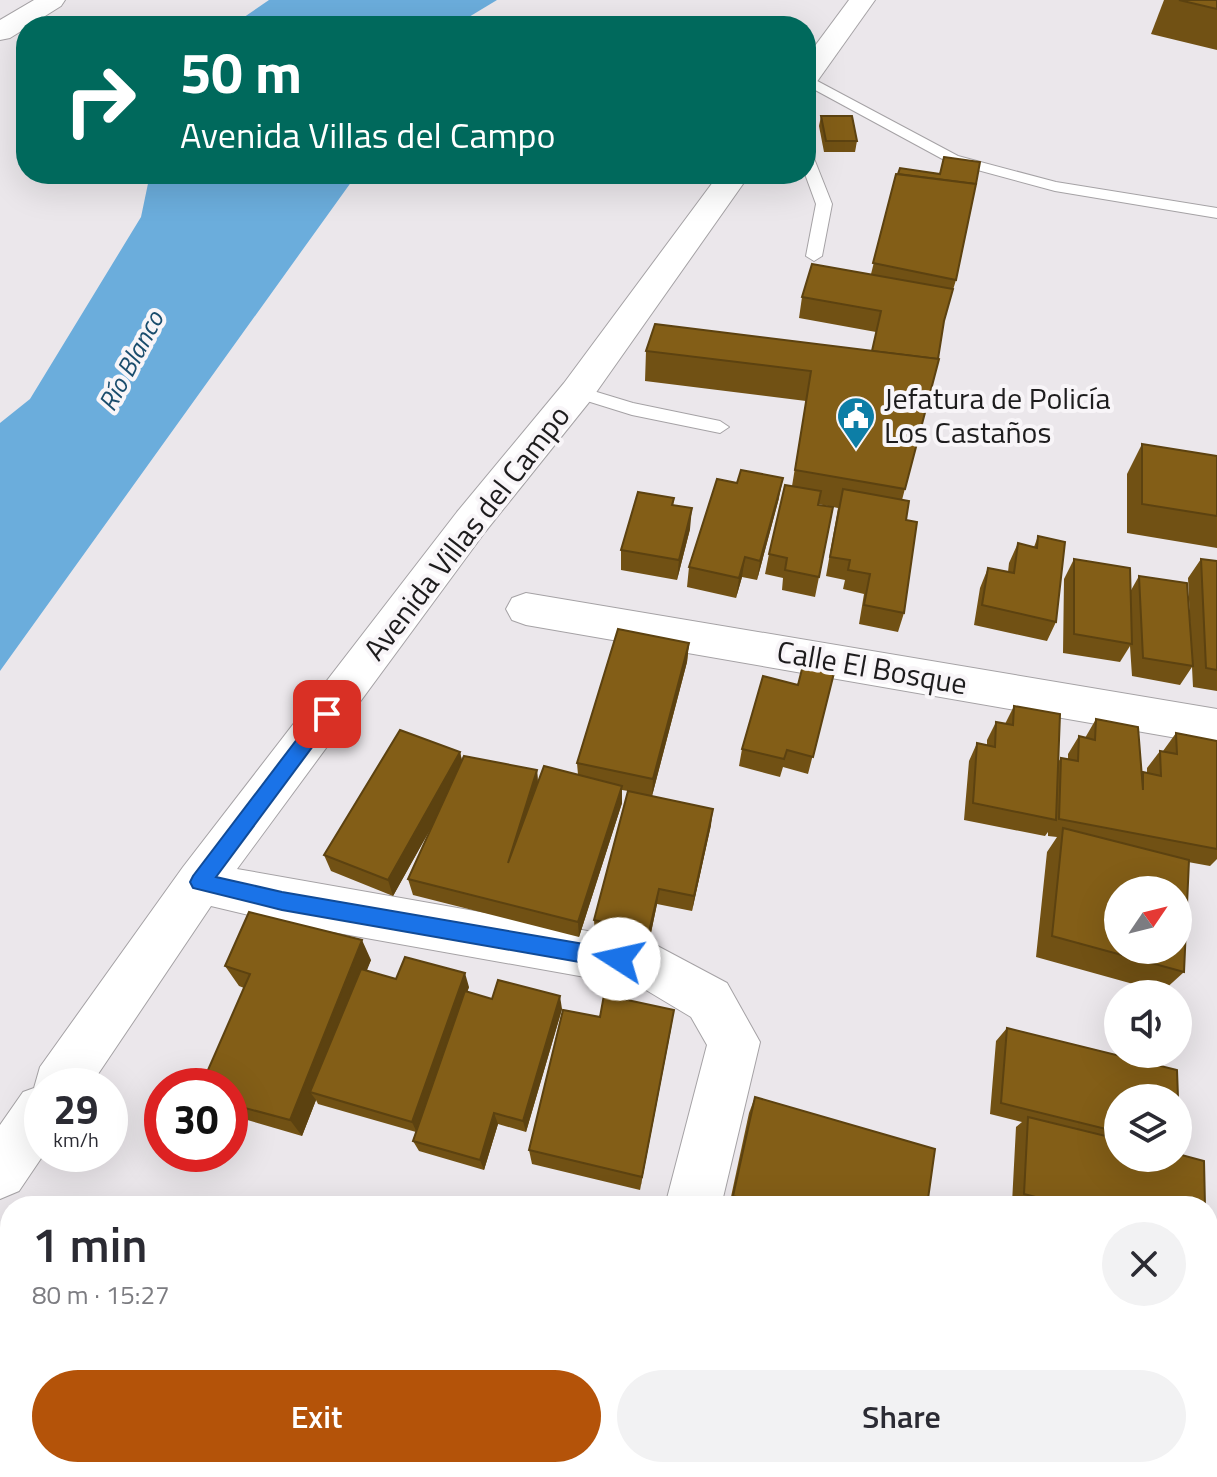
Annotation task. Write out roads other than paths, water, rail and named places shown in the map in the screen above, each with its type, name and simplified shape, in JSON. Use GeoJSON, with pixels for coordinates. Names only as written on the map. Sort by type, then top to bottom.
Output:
{"type":"FeatureCollection","features":[{"type":"Feature","properties":{"kind":"street"},"geometry":{"type":"LineString","coordinates":[[26,16],[52,0]]}},
{"type":"Feature","properties":{"kind":"street"},"geometry":{"type":"LineString","coordinates":[[816,64],[862,0]]}},
{"type":"Feature","properties":{"kind":"street","name":"Avenida Villas del Campo"},"geometry":{"type":"LineString","coordinates":[[71,1068],[200,882],[471,522],[577,392],[728,184]]}},
{"type":"Feature","properties":{"kind":"street","name":"Calle El Bosque"},"geometry":{"type":"LineString","coordinates":[[526,609],[1217,727]]}},
{"type":"Feature","properties":{"kind":"street"},"geometry":{"type":"LineString","coordinates":[[200,882],[282,901],[650,965],[709,1000],[734,1042],[696,1196]]}},
{"type":"Feature","properties":{"kind":"street"},"geometry":{"type":"LineString","coordinates":[[0,1172],[24,1137]]}},
{"type":"Feature","properties":{"kind":"lane"},"geometry":{"type":"LineString","coordinates":[[816,84],[953,159],[1055,186],[1217,213]]}},
{"type":"Feature","properties":{"kind":"lane"},"geometry":{"type":"LineString","coordinates":[[814,256],[824,204],[816,183]]}},
{"type":"Feature","properties":{"kind":"lane"},"geometry":{"type":"LineString","coordinates":[[577,392],[632,409],[720,427]]}},
{"type":"Feature","properties":{"kind":"water"},"geometry":{"type":"Polygon","coordinates":[[[269,0],[497,0],[471,16],[246,16],[269,0]]]}},
{"type":"Feature","properties":{"kind":"water","name":"Río Blanco"},"geometry":{"type":"Polygon","coordinates":[[[148,184],[350,184],[0,671],[0,423],[30,399],[141,217],[148,184]]]}},
{"type":"Feature","properties":{"kind":"place","name":"Jefatura de Policía Los Castaños"},"geometry":{"type":"Point","coordinates":[856,450]}}]}
